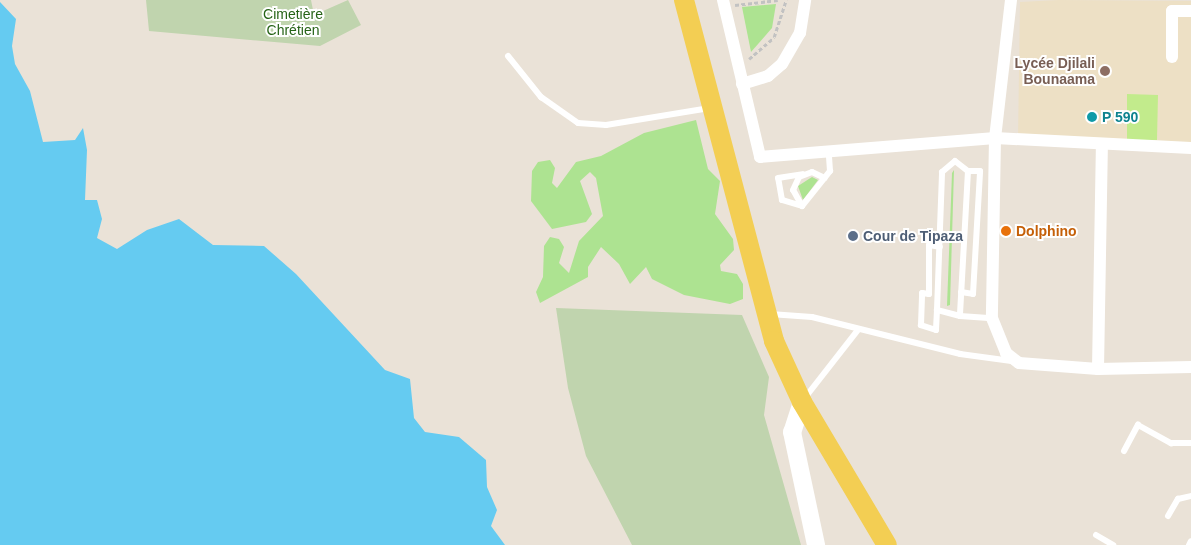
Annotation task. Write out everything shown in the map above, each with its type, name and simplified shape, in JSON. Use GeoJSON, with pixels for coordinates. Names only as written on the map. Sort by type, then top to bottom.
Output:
{"type":"FeatureCollection","features":[{"type":"Feature","properties":{"kind":"main road"},"geometry":{"type":"LineString","coordinates":[[684,0],[710,108],[765,314],[802,402],[887,545]]}},
{"type":"Feature","properties":{"kind":"main road"},"geometry":{"type":"LineString","coordinates":[[802,402],[792,432],[816,545]]}},
{"type":"Feature","properties":{"kind":"street"},"geometry":{"type":"LineString","coordinates":[[742,84],[768,76],[782,64],[800,33],[805,0]]}},
{"type":"Feature","properties":{"kind":"street"},"geometry":{"type":"LineString","coordinates":[[1011,0],[995,138],[992,318],[1013,361],[1098,369],[1191,367]]}},
{"type":"Feature","properties":{"kind":"street"},"geometry":{"type":"LineString","coordinates":[[724,3],[760,157],[829,155],[995,138],[1102,146],[1191,148]]}},
{"type":"Feature","properties":{"kind":"street"},"geometry":{"type":"LineString","coordinates":[[1172,57],[1172,11],[1191,11]]}},
{"type":"Feature","properties":{"kind":"street"},"geometry":{"type":"LineString","coordinates":[[1098,369],[1102,146]]}},
{"type":"Feature","properties":{"kind":"lane"},"geometry":{"type":"LineString","coordinates":[[508,56],[541,97],[578,123],[606,125],[710,108]]}},
{"type":"Feature","properties":{"kind":"lane"},"geometry":{"type":"LineString","coordinates":[[802,206],[830,171],[829,155]]}},
{"type":"Feature","properties":{"kind":"lane"},"geometry":{"type":"LineString","coordinates":[[940,247],[929,245],[929,294],[922,293],[921,325],[936,330],[940,247],[942,172],[955,161],[968,171],[980,172],[973,294],[961,292]]}},
{"type":"Feature","properties":{"kind":"lane"},"geometry":{"type":"LineString","coordinates":[[960,316],[968,171]]}},
{"type":"Feature","properties":{"kind":"lane"},"geometry":{"type":"LineString","coordinates":[[802,206],[782,200],[778,178],[812,172],[824,178]]}},
{"type":"Feature","properties":{"kind":"lane"},"geometry":{"type":"LineString","coordinates":[[802,206],[793,190],[803,174]]}},
{"type":"Feature","properties":{"kind":"lane"},"geometry":{"type":"LineString","coordinates":[[937,310],[960,316],[992,318]]}},
{"type":"Feature","properties":{"kind":"lane"},"geometry":{"type":"LineString","coordinates":[[765,314],[806,316],[858,330],[1013,361]]}},
{"type":"Feature","properties":{"kind":"lane"},"geometry":{"type":"LineString","coordinates":[[802,402],[858,330]]}},
{"type":"Feature","properties":{"kind":"lane"},"geometry":{"type":"LineString","coordinates":[[1124,451],[1138,425],[1171,443],[1191,442]]}},
{"type":"Feature","properties":{"kind":"lane"},"geometry":{"type":"LineString","coordinates":[[1168,516],[1178,499],[1191,496]]}},
{"type":"Feature","properties":{"kind":"lane"},"geometry":{"type":"LineString","coordinates":[[1096,535],[1113,545]]}},
{"type":"Feature","properties":{"kind":"lane"},"geometry":{"type":"LineString","coordinates":[[1189,545],[1191,541]]}},
{"type":"Feature","properties":{"kind":"path"},"geometry":{"type":"LineString","coordinates":[[724,3],[778,0]]}},
{"type":"Feature","properties":{"kind":"path"},"geometry":{"type":"LineString","coordinates":[[747,61],[774,37],[786,0]]}},
{"type":"Feature","properties":{"kind":"shaded area","name":"Lycée Djilali Bounaama"},"geometry":{"type":"Polygon","coordinates":[[[1059,0],[1191,1],[1191,142],[1018,139],[1020,2],[1059,0]]]}},
{"type":"Feature","properties":{"kind":"green space","name":"Cimetière Chrétien"},"geometry":{"type":"Polygon","coordinates":[[[146,0],[311,0],[314,15],[348,0],[361,25],[320,46],[149,31],[146,0]]]}},
{"type":"Feature","properties":{"kind":"green space"},"geometry":{"type":"Polygon","coordinates":[[[776,4],[772,28],[751,52],[742,7],[776,4]]]}},
{"type":"Feature","properties":{"kind":"green space"},"geometry":{"type":"Polygon","coordinates":[[[1127,94],[1158,95],[1157,140],[1127,140],[1127,94]]]}},
{"type":"Feature","properties":{"kind":"green space"},"geometry":{"type":"Polygon","coordinates":[[[696,120],[708,169],[720,181],[715,214],[733,239],[734,250],[720,265],[721,271],[737,274],[743,284],[743,299],[730,304],[684,295],[652,279],[646,267],[630,284],[619,264],[601,247],[588,267],[588,277],[540,303],[536,292],[543,277],[544,246],[550,237],[559,239],[564,247],[559,263],[569,273],[579,241],[603,216],[596,178],[590,172],[580,181],[592,214],[586,222],[552,229],[531,201],[532,171],[538,162],[550,160],[555,168],[552,183],[557,188],[576,162],[601,156],[644,133],[696,120]]]}},
{"type":"Feature","properties":{"kind":"green space"},"geometry":{"type":"Polygon","coordinates":[[[954,170],[950,305],[947,306],[952,173],[954,170]]]}},
{"type":"Feature","properties":{"kind":"green space"},"geometry":{"type":"Polygon","coordinates":[[[812,177],[818,180],[803,200],[798,186],[812,177]]]}},
{"type":"Feature","properties":{"kind":"green space"},"geometry":{"type":"Polygon","coordinates":[[[556,308],[742,315],[769,377],[764,415],[801,545],[632,545],[586,456],[568,388],[556,308]]]}},
{"type":"Feature","properties":{"kind":"water"},"geometry":{"type":"Polygon","coordinates":[[[0,2],[16,19],[12,46],[15,64],[30,91],[43,142],[75,140],[83,128],[87,150],[85,200],[97,200],[102,219],[97,238],[117,249],[147,230],[179,219],[213,245],[264,246],[296,274],[385,370],[410,379],[414,418],[425,432],[459,437],[486,460],[487,487],[497,510],[491,526],[505,545],[0,545],[0,2]]]}},
{"type":"Feature","properties":{"kind":"place","name":"Lycée Djilali Bounaama"},"geometry":{"type":"Point","coordinates":[1105,71]}},
{"type":"Feature","properties":{"kind":"place","name":"P 590"},"geometry":{"type":"Point","coordinates":[1092,117]}},
{"type":"Feature","properties":{"kind":"place","name":"Dolphino"},"geometry":{"type":"Point","coordinates":[1006,231]}},
{"type":"Feature","properties":{"kind":"place","name":"Cour de Tipaza"},"geometry":{"type":"Point","coordinates":[853,236]}}]}
